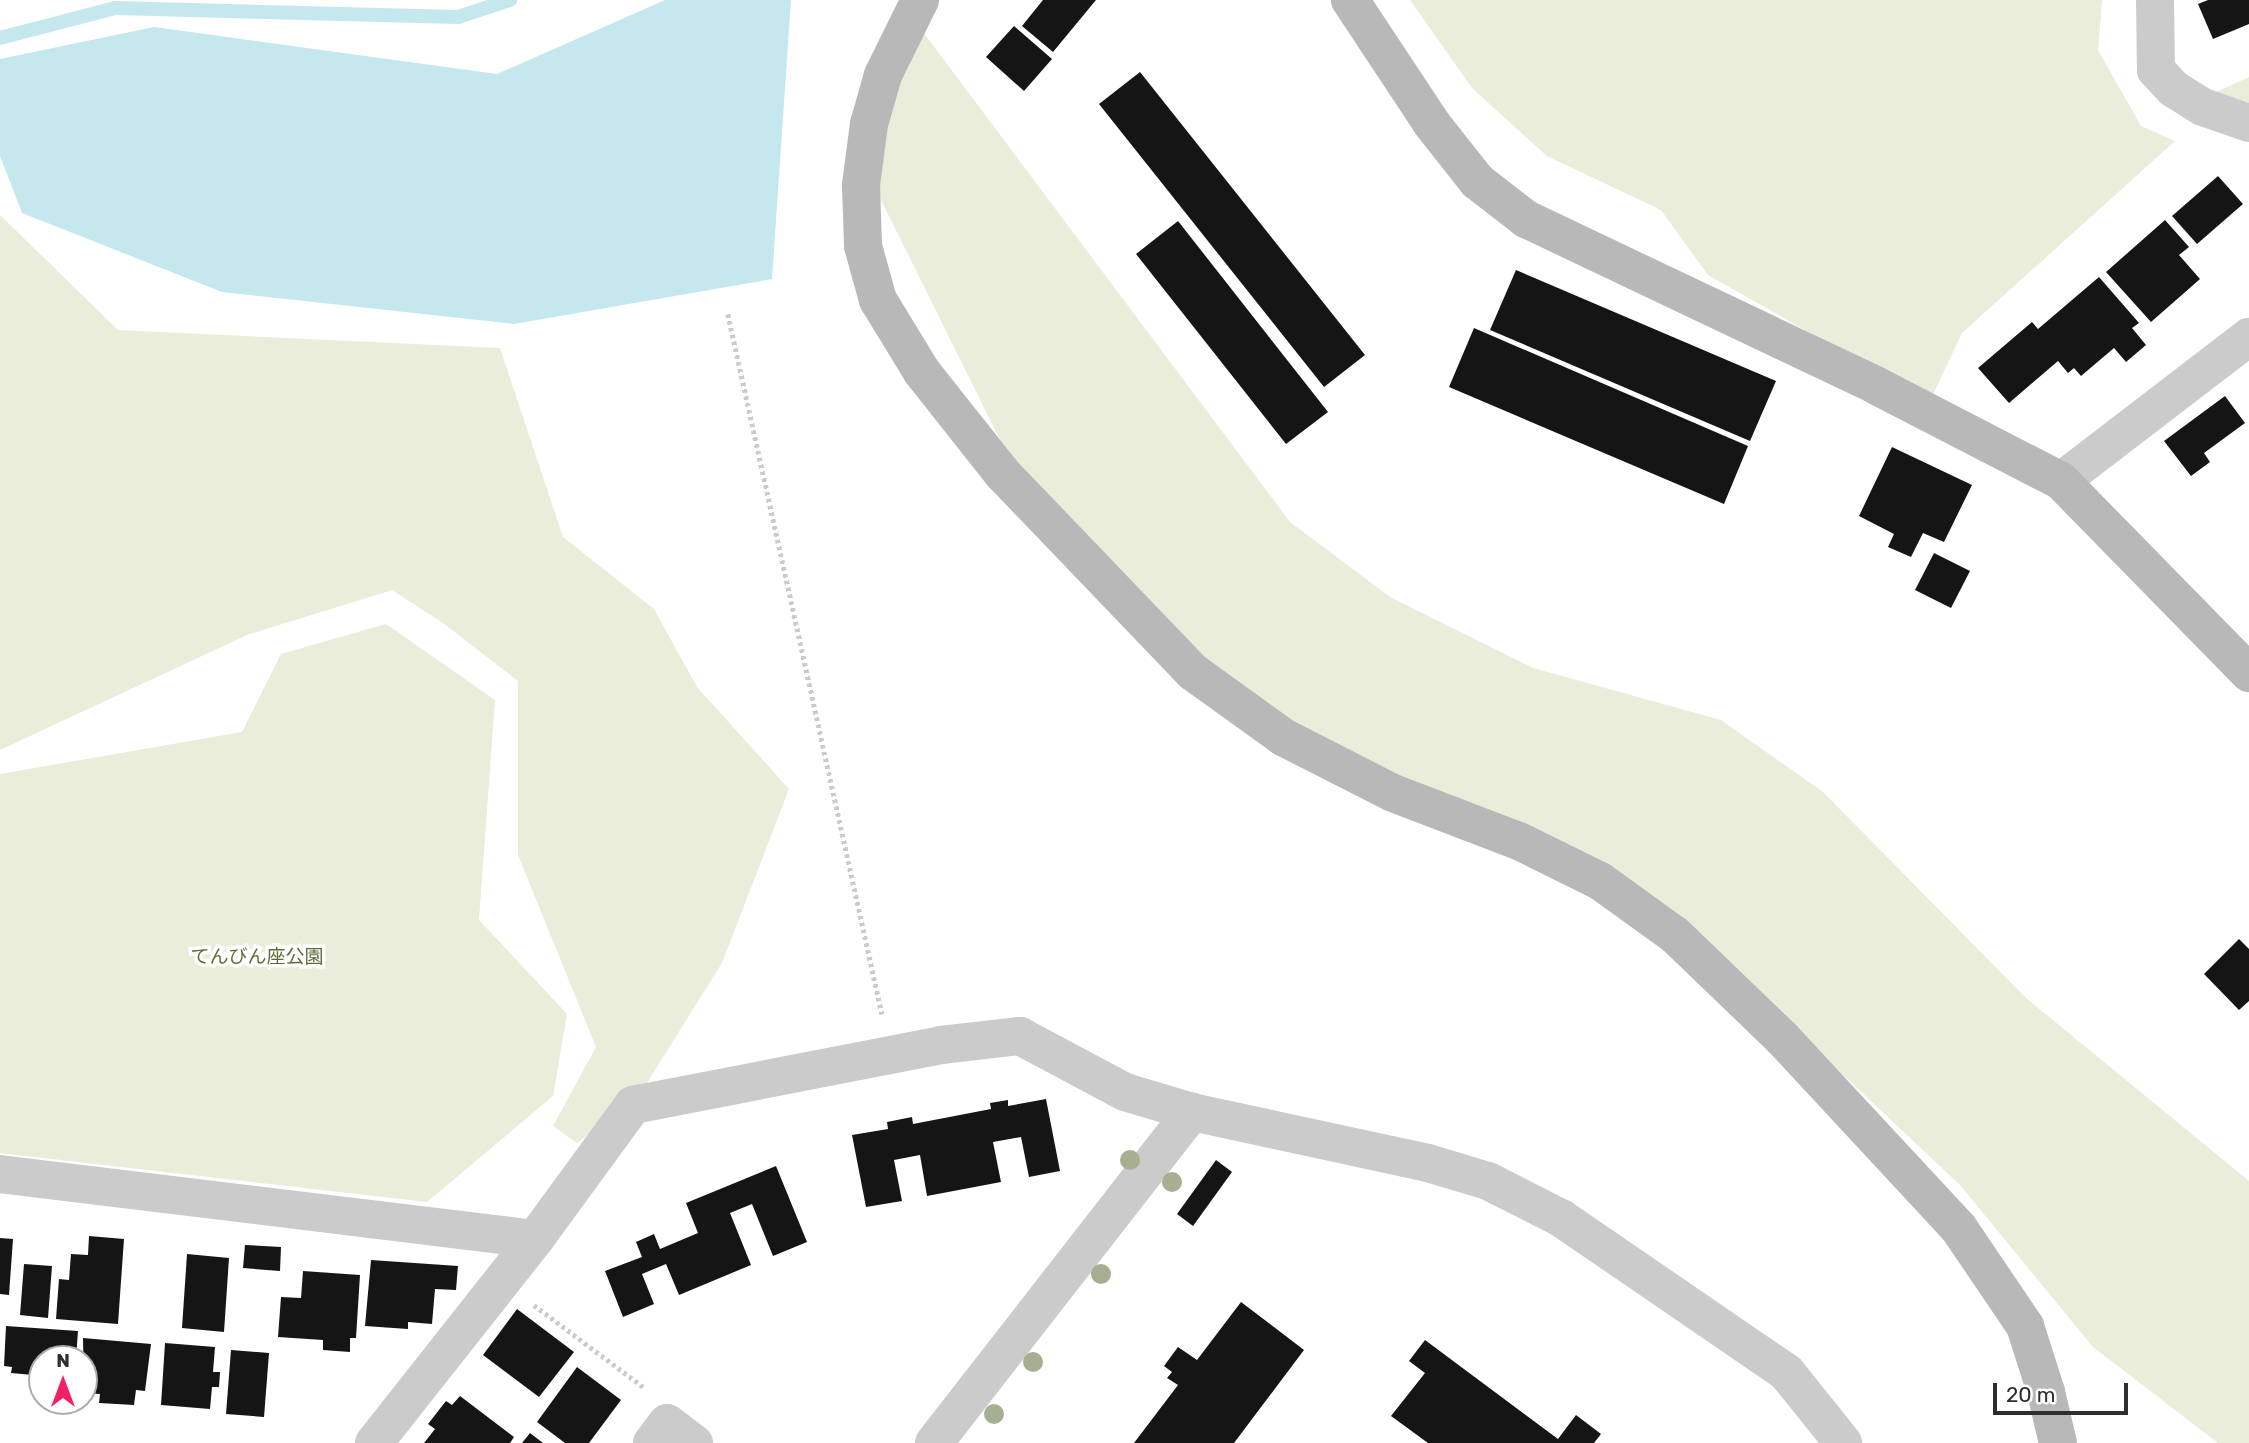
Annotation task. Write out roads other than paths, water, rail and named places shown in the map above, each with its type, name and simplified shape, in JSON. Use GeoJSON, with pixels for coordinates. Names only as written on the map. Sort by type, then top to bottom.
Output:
{"type":"FeatureCollection","features":[{"type":"Feature","properties":{"kind":"street"},"geometry":{"type":"LineString","coordinates":[[920,0],[883,75],[869,124],[861,185],[863,246],[878,300],[922,372],[1002,472],[1193,672],[1283,737],[1393,793],[1519,841],[1600,881],[1675,935],[1783,1039],[1958,1227],[2025,1326],[2046,1392],[2058,1443]]}},
{"type":"Feature","properties":{"kind":"street"},"geometry":{"type":"LineString","coordinates":[[1350,0],[1432,124],[1477,181],[1526,219],[1877,386],[2061,481],[2249,673]]}},
{"type":"Feature","properties":{"kind":"street"},"geometry":{"type":"LineString","coordinates":[[2155,0],[2156,70],[2174,89],[2203,107],[2249,123]]}},
{"type":"Feature","properties":{"kind":"street"},"geometry":{"type":"LineString","coordinates":[[2061,481],[2249,337]]}},
{"type":"Feature","properties":{"kind":"street"},"geometry":{"type":"LineString","coordinates":[[374,1443],[535,1239],[633,1105],[941,1045],[1020,1036],[1125,1092],[1192,1112],[1428,1163],[1488,1181],[1561,1218],[1787,1373],[1843,1443]]}},
{"type":"Feature","properties":{"kind":"street"},"geometry":{"type":"LineString","coordinates":[[934,1443],[1192,1112]]}},
{"type":"Feature","properties":{"kind":"street"},"geometry":{"type":"LineString","coordinates":[[0,1174],[535,1239]]}},
{"type":"Feature","properties":{"kind":"water"},"geometry":{"type":"Polygon","coordinates":[[[665,0],[791,0],[772,279],[514,324],[222,292],[22,213],[0,156],[0,59],[154,27],[497,74],[665,0]]]}},
{"type":"Feature","properties":{"kind":"waterway"},"geometry":{"type":"LineString","coordinates":[[0,38],[115,8],[458,17],[510,0]]}},
{"type":"Feature","properties":{"kind":"park label","name":"てんびん座公園"},"geometry":{"type":"Point","coordinates":[257,957]}}]}
